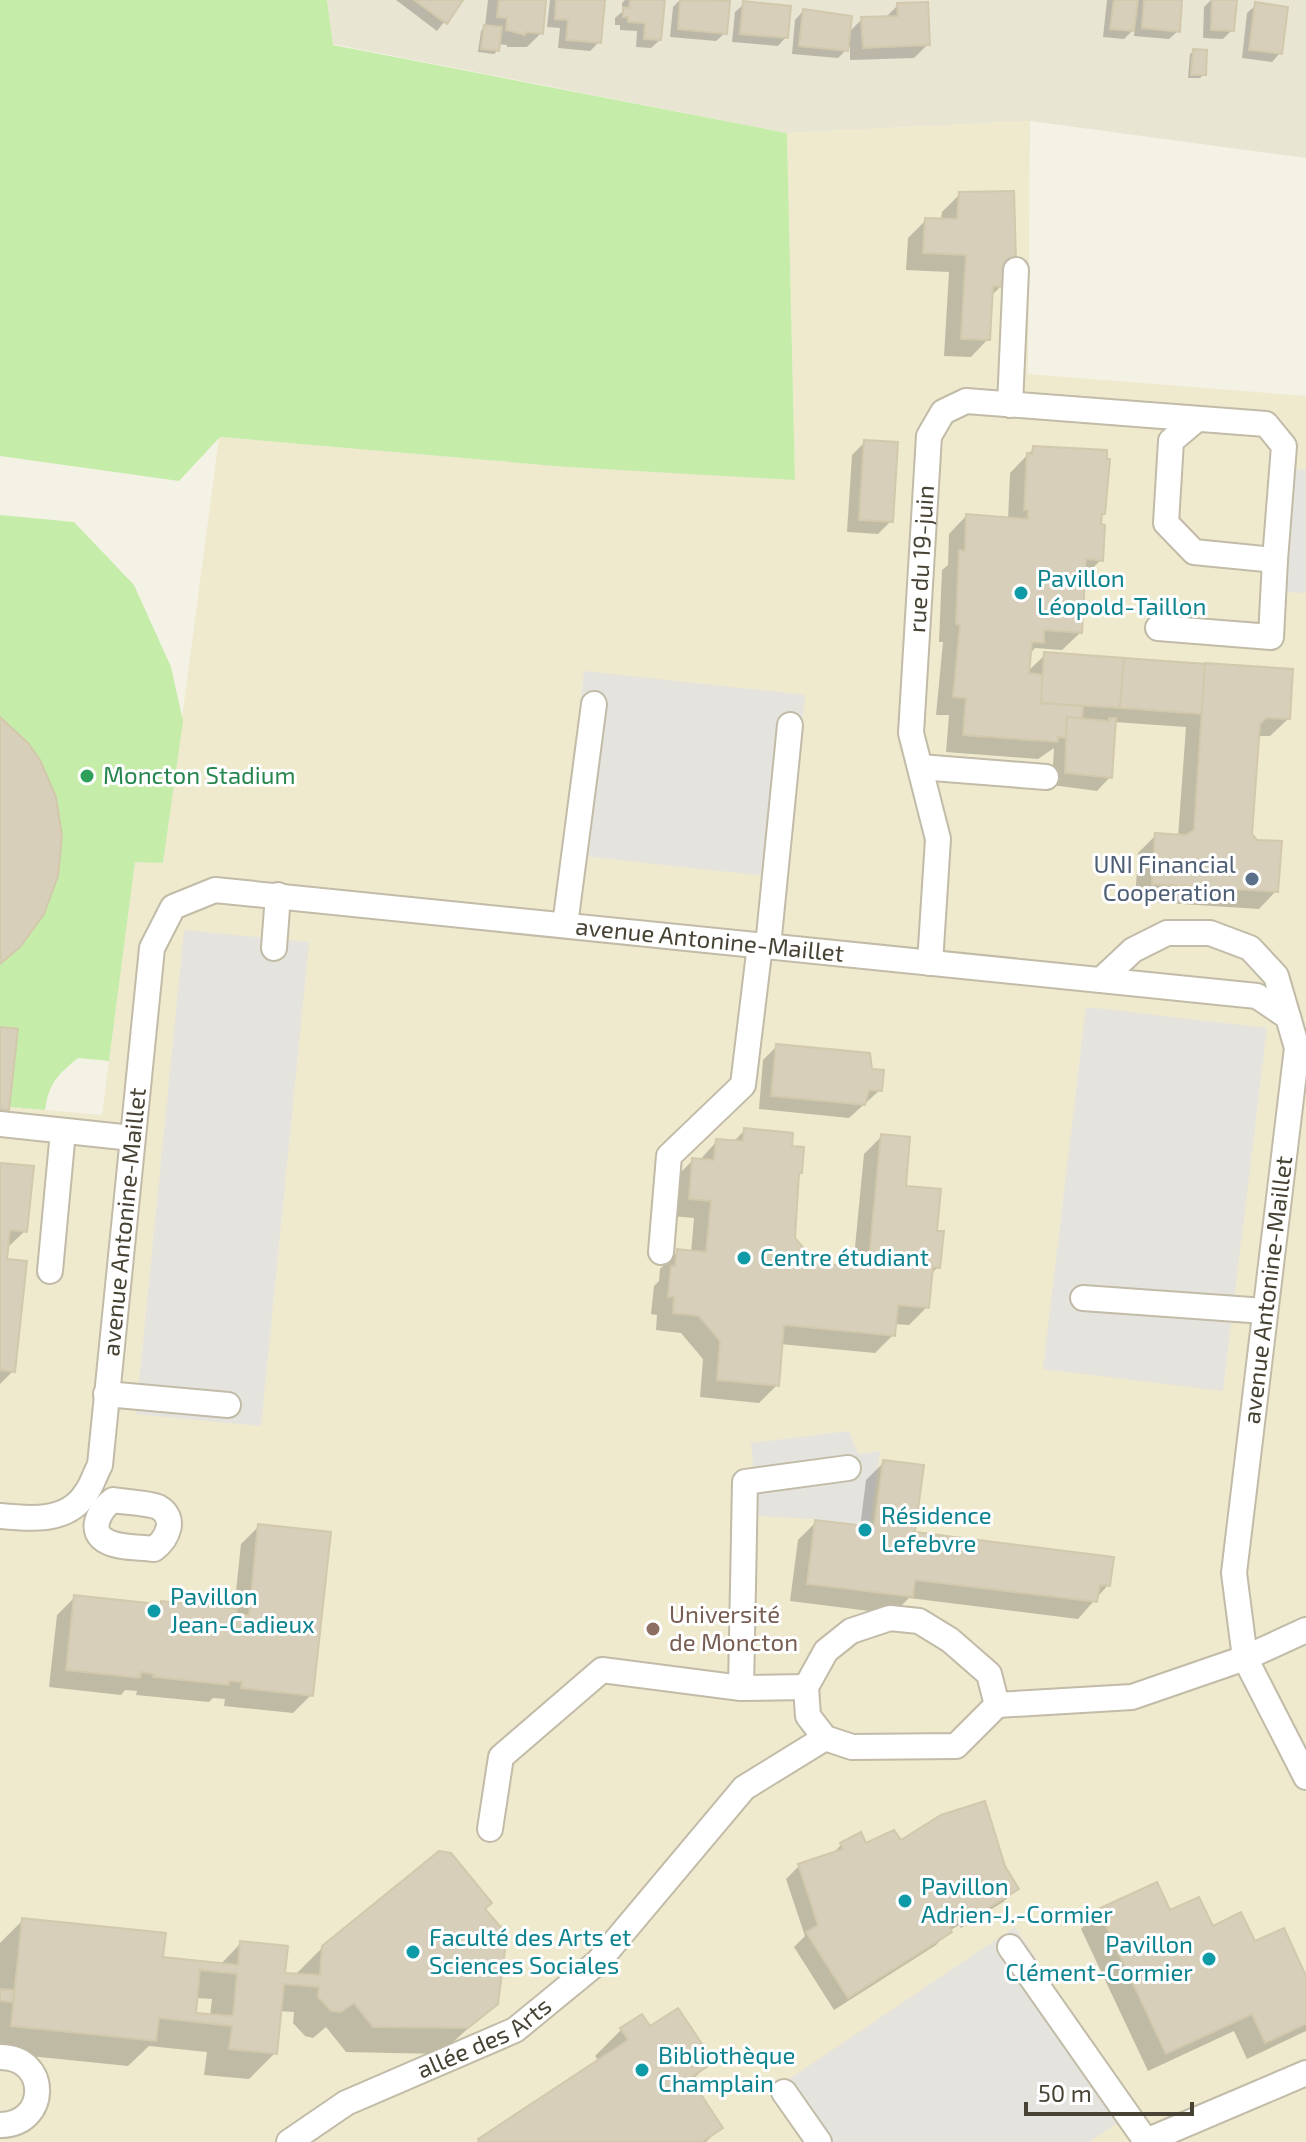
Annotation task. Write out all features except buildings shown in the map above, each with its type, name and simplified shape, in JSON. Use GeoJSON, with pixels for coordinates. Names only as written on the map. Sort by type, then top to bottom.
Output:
{"type":"FeatureCollection","features":[{"type":"Feature","properties":{"kind":"street"},"geometry":{"type":"LineString","coordinates":[[1010,405],[1016,270]]}},
{"type":"Feature","properties":{"kind":"street","name":"rue du 19-juin"},"geometry":{"type":"LineString","coordinates":[[930,963],[938,839],[911,733],[929,436],[943,412],[966,401],[1266,424],[1284,446],[1271,637],[1158,628]]}},
{"type":"Feature","properties":{"kind":"street"},"geometry":{"type":"LineString","coordinates":[[1197,419],[1171,441],[1166,523],[1194,552],[1275,560]]}},
{"type":"Feature","properties":{"kind":"street"},"geometry":{"type":"LineString","coordinates":[[565,925],[594,704]]}},
{"type":"Feature","properties":{"kind":"street"},"geometry":{"type":"LineString","coordinates":[[661,1252],[669,1156],[743,1085],[764,946],[790,725]]}},
{"type":"Feature","properties":{"kind":"street"},"geometry":{"type":"LineString","coordinates":[[920,767],[1046,777]]}},
{"type":"Feature","properties":{"kind":"street","name":"avenue Antonine-Maillet"},"geometry":{"type":"LineString","coordinates":[[0,1516],[35,1519],[93,1502],[100,1465],[152,948],[173,907],[215,890],[278,895],[1257,996],[1288,1017],[1297,1048],[1234,1573],[1245,1658],[1306,1777]]}},
{"type":"Feature","properties":{"kind":"street"},"geometry":{"type":"LineString","coordinates":[[274,948],[278,895]]}},
{"type":"Feature","properties":{"kind":"street"},"geometry":{"type":"LineString","coordinates":[[1101,980],[1133,950],[1167,933],[1210,933],[1250,948],[1258,956],[1276,976],[1288,1017]]}},
{"type":"Feature","properties":{"kind":"street"},"geometry":{"type":"LineString","coordinates":[[0,1124],[132,1138]]}},
{"type":"Feature","properties":{"kind":"street"},"geometry":{"type":"LineString","coordinates":[[50,1271],[63,1131]]}},
{"type":"Feature","properties":{"kind":"street"},"geometry":{"type":"LineString","coordinates":[[1083,1298],[1265,1311]]}},
{"type":"Feature","properties":{"kind":"street"},"geometry":{"type":"LineString","coordinates":[[106,1394],[228,1405]]}},
{"type":"Feature","properties":{"kind":"street"},"geometry":{"type":"LineString","coordinates":[[741,1688],[745,1482],[848,1468]]}},
{"type":"Feature","properties":{"kind":"street"},"geometry":{"type":"LineString","coordinates":[[997,1705],[989,1674],[950,1640],[919,1621],[890,1618],[851,1631],[826,1651],[806,1687],[808,1716],[825,1738],[861,1748],[956,1746],[997,1705],[1132,1697],[1245,1658],[1306,1630]]}},
{"type":"Feature","properties":{"kind":"street"},"geometry":{"type":"LineString","coordinates":[[490,1829],[501,1757],[602,1670],[741,1688],[806,1687]]}},
{"type":"Feature","properties":{"kind":"street","name":"allée des Arts"},"geometry":{"type":"LineString","coordinates":[[289,2142],[346,2103],[515,2030],[598,1962],[744,1788],[825,1738]]}},
{"type":"Feature","properties":{"kind":"street"},"geometry":{"type":"LineString","coordinates":[[1010,1947],[1145,2142],[1306,2073]]}},
{"type":"Feature","properties":{"kind":"street"},"geometry":{"type":"LineString","coordinates":[[0,2057],[19,2060],[28,2067],[38,2087],[32,2109],[24,2118],[0,2125]]}},
{"type":"Feature","properties":{"kind":"street"},"geometry":{"type":"LineString","coordinates":[[784,2092],[819,2142]]}},
{"type":"Feature","properties":{"kind":"shaded area"},"geometry":{"type":"Polygon","coordinates":[[[327,0],[1306,0],[1306,158],[1030,121],[787,133],[333,44],[327,0]]]}},
{"type":"Feature","properties":{"kind":"shaded area","name":"Université de Moncton"},"geometry":{"type":"Polygon","coordinates":[[[1030,121],[1028,374],[1306,396],[1306,2142],[0,2142],[0,1106],[102,1115],[135,861],[163,863],[219,437],[567,467],[795,479],[787,133],[1030,121]]]}},
{"type":"Feature","properties":{"kind":"shaded area"},"geometry":{"type":"Polygon","coordinates":[[[1295,469],[1306,470],[1306,593],[1285,592],[1295,469]]]}},
{"type":"Feature","properties":{"kind":"shaded area"},"geometry":{"type":"Polygon","coordinates":[[[584,671],[805,695],[785,878],[564,854],[584,671]]]}},
{"type":"Feature","properties":{"kind":"shaded area"},"geometry":{"type":"Polygon","coordinates":[[[184,930],[309,942],[261,1426],[136,1414],[184,930]]]}},
{"type":"Feature","properties":{"kind":"shaded area"},"geometry":{"type":"Polygon","coordinates":[[[1086,1007],[1267,1028],[1223,1391],[1043,1369],[1086,1007]]]}},
{"type":"Feature","properties":{"kind":"shaded area"},"geometry":{"type":"Polygon","coordinates":[[[849,1431],[858,1454],[880,1451],[870,1527],[758,1516],[751,1443],[849,1431]]]}},
{"type":"Feature","properties":{"kind":"shaded area"},"geometry":{"type":"Polygon","coordinates":[[[1015,1927],[1137,2110],[1089,2142],[803,2142],[770,2092],[1015,1927]]]}},
{"type":"Feature","properties":{"kind":"green space"},"geometry":{"type":"Polygon","coordinates":[[[0,0],[327,0],[333,45],[787,133],[795,480],[567,467],[220,437],[179,481],[0,456],[0,0]]]}},
{"type":"Feature","properties":{"kind":"green space","name":"Moncton Stadium"},"geometry":{"type":"Polygon","coordinates":[[[0,515],[74,522],[134,585],[171,667],[183,721],[163,863],[135,862],[109,1061],[78,1058],[55,1080],[45,1110],[0,1106],[0,515]]]}},
{"type":"Feature","properties":{"kind":"place","name":"Pavillon Léopold-Taillon"},"geometry":{"type":"Point","coordinates":[1021,593]}},
{"type":"Feature","properties":{"kind":"place","name":"Moncton Stadium"},"geometry":{"type":"Point","coordinates":[87,776]}},
{"type":"Feature","properties":{"kind":"place","name":"UNI Financial Cooperation"},"geometry":{"type":"Point","coordinates":[1252,879]}},
{"type":"Feature","properties":{"kind":"place","name":"Centre étudiant"},"geometry":{"type":"Point","coordinates":[744,1258]}},
{"type":"Feature","properties":{"kind":"place","name":"Résidence Lefebvre"},"geometry":{"type":"Point","coordinates":[865,1530]}},
{"type":"Feature","properties":{"kind":"place","name":"Pavillon Jean-Cadieux"},"geometry":{"type":"Point","coordinates":[154,1611]}},
{"type":"Feature","properties":{"kind":"place","name":"Université de Moncton"},"geometry":{"type":"Point","coordinates":[653,1629]}},
{"type":"Feature","properties":{"kind":"place","name":"Pavillon Adrien-J.-Cormier"},"geometry":{"type":"Point","coordinates":[905,1901]}},
{"type":"Feature","properties":{"kind":"place","name":"Faculté des Arts et Sciences Sociales"},"geometry":{"type":"Point","coordinates":[413,1952]}},
{"type":"Feature","properties":{"kind":"place","name":"Pavillon Clément-Cormier"},"geometry":{"type":"Point","coordinates":[1209,1959]}},
{"type":"Feature","properties":{"kind":"place","name":"Bibliothèque Champlain"},"geometry":{"type":"Point","coordinates":[642,2070]}}]}
